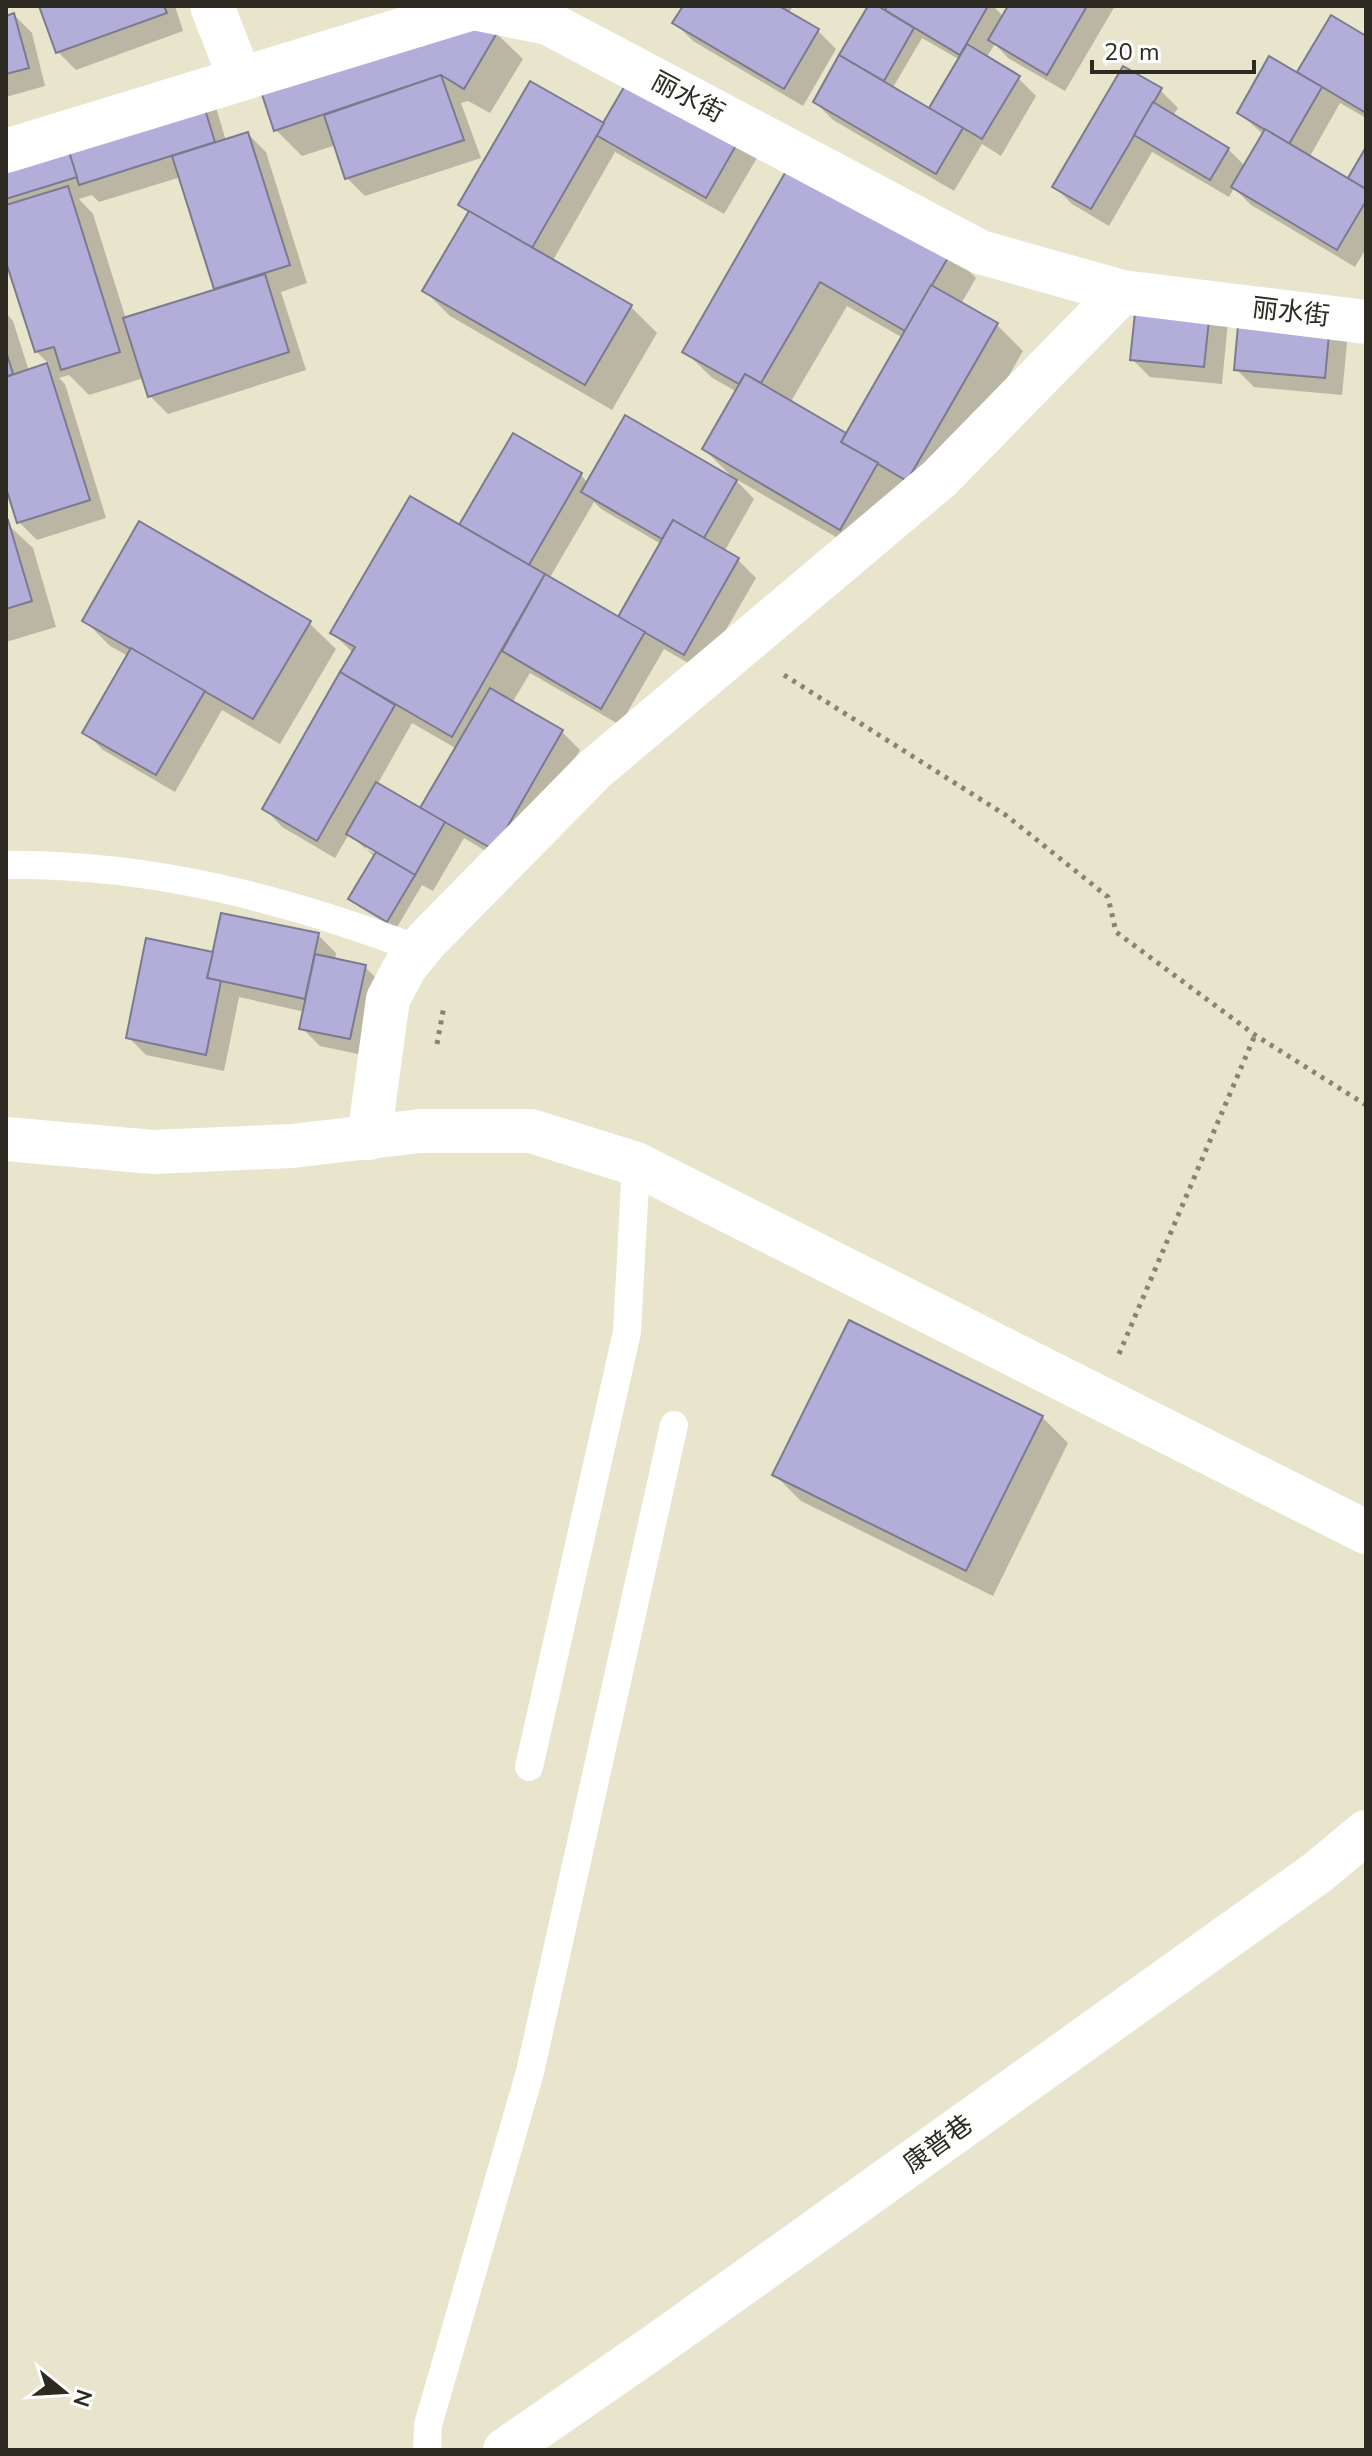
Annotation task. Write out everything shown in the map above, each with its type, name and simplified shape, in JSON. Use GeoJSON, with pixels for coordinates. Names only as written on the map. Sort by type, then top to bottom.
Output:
{"type":"FeatureCollection","features":[{"type":"Feature","properties":{"kind":"street"},"geometry":{"type":"LineString","coordinates":[[212,6],[240,78]]}},
{"type":"Feature","properties":{"kind":"street","name":"丽水街"},"geometry":{"type":"LineString","coordinates":[[6,151],[473,8],[552,14],[980,252],[1122,292],[1366,322]]}},
{"type":"Feature","properties":{"kind":"street"},"geometry":{"type":"LineString","coordinates":[[369,1138],[388,999],[405,967],[420,950],[594,770],[940,478],[1122,292]]}},
{"type":"Feature","properties":{"kind":"street"},"geometry":{"type":"LineString","coordinates":[[6,1139],[153,1152],[292,1146],[420,1131],[531,1131],[636,1164],[1366,1532]]}},
{"type":"Feature","properties":{"kind":"street","name":"康普巷"},"geometry":{"type":"LineString","coordinates":[[505,2450],[1306,1881],[1366,1832]]}},
{"type":"Feature","properties":{"kind":"lane"},"geometry":{"type":"LineString","coordinates":[[6,865],[106,869],[188,881],[270,899],[346,922],[420,950]]}},
{"type":"Feature","properties":{"kind":"lane"},"geometry":{"type":"LineString","coordinates":[[529,1767],[627,1332],[636,1164]]}},
{"type":"Feature","properties":{"kind":"lane"},"geometry":{"type":"LineString","coordinates":[[427,2450],[428,2425],[530,2072],[674,1425]]}},
{"type":"Feature","properties":{"kind":"path"},"geometry":{"type":"LineString","coordinates":[[778,671],[1007,816],[1108,897],[1116,932],[1255,1035],[1366,1105]]}},
{"type":"Feature","properties":{"kind":"path"},"geometry":{"type":"LineString","coordinates":[[434,1056],[445,996]]}},
{"type":"Feature","properties":{"kind":"path"},"geometry":{"type":"LineString","coordinates":[[1100,1399],[1255,1035]]}},
{"type":"Feature","properties":{"kind":"building"},"geometry":{"type":"Polygon","coordinates":[[[39,6],[164,6],[167,13],[56,53],[39,6]]]}},
{"type":"Feature","properties":{"kind":"building"},"geometry":{"type":"Polygon","coordinates":[[[425,6],[498,31],[464,89],[441,75],[274,131],[252,64],[425,6]]]}},
{"type":"Feature","properties":{"kind":"building"},"geometry":{"type":"Polygon","coordinates":[[[683,6],[779,6],[819,29],[784,89],[672,23],[683,6]]]}},
{"type":"Feature","properties":{"kind":"building"},"geometry":{"type":"Polygon","coordinates":[[[868,6],[878,6],[914,28],[884,81],[839,55],[868,6]]]}},
{"type":"Feature","properties":{"kind":"building"},"geometry":{"type":"Polygon","coordinates":[[[887,6],[988,6],[960,55],[885,10],[887,6]]]}},
{"type":"Feature","properties":{"kind":"building"},"geometry":{"type":"Polygon","coordinates":[[[1008,6],[1087,6],[1047,75],[988,40],[1008,6]]]}},
{"type":"Feature","properties":{"kind":"building"},"geometry":{"type":"Polygon","coordinates":[[[14,13],[29,68],[6,74],[6,16],[14,13]]]}},
{"type":"Feature","properties":{"kind":"building"},"geometry":{"type":"Polygon","coordinates":[[[1331,15],[1366,36],[1366,113],[1297,72],[1331,15]]]}},
{"type":"Feature","properties":{"kind":"building"},"geometry":{"type":"Polygon","coordinates":[[[967,44],[1020,76],[982,139],[929,108],[967,44]]]}},
{"type":"Feature","properties":{"kind":"building"},"geometry":{"type":"Polygon","coordinates":[[[839,55],[963,128],[936,174],[813,102],[839,55]]]}},
{"type":"Feature","properties":{"kind":"building"},"geometry":{"type":"Polygon","coordinates":[[[1269,56],[1322,87],[1289,144],[1237,113],[1269,56]]]}},
{"type":"Feature","properties":{"kind":"building"},"geometry":{"type":"Polygon","coordinates":[[[638,63],[747,126],[706,198],[596,135],[638,63]]]}},
{"type":"Feature","properties":{"kind":"building"},"geometry":{"type":"Polygon","coordinates":[[[1123,66],[1162,88],[1091,209],[1052,187],[1123,66]]]}},
{"type":"Feature","properties":{"kind":"building"},"geometry":{"type":"Polygon","coordinates":[[[194,74],[215,142],[79,185],[58,117],[194,74]]]}},
{"type":"Feature","properties":{"kind":"building"},"geometry":{"type":"Polygon","coordinates":[[[441,75],[464,140],[345,179],[324,115],[441,75]]]}},
{"type":"Feature","properties":{"kind":"building"},"geometry":{"type":"Polygon","coordinates":[[[530,81],[604,123],[532,248],[458,205],[530,81]]]}},
{"type":"Feature","properties":{"kind":"building"},"geometry":{"type":"Polygon","coordinates":[[[1153,102],[1229,148],[1210,180],[1134,135],[1153,102]]]}},
{"type":"Feature","properties":{"kind":"building"},"geometry":{"type":"Polygon","coordinates":[[[58,117],[77,177],[6,199],[6,134],[58,117]]]}},
{"type":"Feature","properties":{"kind":"building"},"geometry":{"type":"Polygon","coordinates":[[[1265,129],[1366,189],[1366,201],[1337,250],[1231,187],[1265,129]]]}},
{"type":"Feature","properties":{"kind":"building"},"geometry":{"type":"Polygon","coordinates":[[[248,132],[290,265],[214,289],[172,156],[248,132]]]}},
{"type":"Feature","properties":{"kind":"building"},"geometry":{"type":"Polygon","coordinates":[[[1366,147],[1366,189],[1348,178],[1366,147]]]}},
{"type":"Feature","properties":{"kind":"building"},"geometry":{"type":"Polygon","coordinates":[[[793,159],[952,251],[905,331],[820,282],[761,383],[745,374],[739,384],[682,352],[793,159]]]}},
{"type":"Feature","properties":{"kind":"building"},"geometry":{"type":"Polygon","coordinates":[[[68,186],[120,352],[61,370],[54,347],[35,352],[6,262],[6,205],[68,186]]]}},
{"type":"Feature","properties":{"kind":"building"},"geometry":{"type":"Polygon","coordinates":[[[469,211],[632,305],[585,385],[422,291],[469,211]]]}},
{"type":"Feature","properties":{"kind":"building"},"geometry":{"type":"Polygon","coordinates":[[[265,274],[289,352],[148,397],[123,318],[265,274]]]}},
{"type":"Feature","properties":{"kind":"building"},"geometry":{"type":"Polygon","coordinates":[[[931,285],[998,323],[907,481],[841,442],[931,285]]]}},
{"type":"Feature","properties":{"kind":"building"},"geometry":{"type":"Polygon","coordinates":[[[1137,294],[1211,301],[1204,367],[1130,360],[1137,294]]]}},
{"type":"Feature","properties":{"kind":"building"},"geometry":{"type":"Polygon","coordinates":[[[1240,304],[1331,312],[1325,378],[1234,370],[1240,304]]]}},
{"type":"Feature","properties":{"kind":"building"},"geometry":{"type":"Polygon","coordinates":[[[6,351],[13,374],[6,377],[6,351]]]}},
{"type":"Feature","properties":{"kind":"building"},"geometry":{"type":"Polygon","coordinates":[[[47,363],[90,500],[17,523],[6,488],[6,377],[47,363]]]}},
{"type":"Feature","properties":{"kind":"building"},"geometry":{"type":"Polygon","coordinates":[[[745,374],[846,433],[841,442],[878,463],[840,530],[702,449],[745,374]]]}},
{"type":"Feature","properties":{"kind":"building"},"geometry":{"type":"Polygon","coordinates":[[[625,415],[737,480],[704,538],[673,520],[662,539],[581,492],[625,415]]]}},
{"type":"Feature","properties":{"kind":"building"},"geometry":{"type":"Polygon","coordinates":[[[513,433],[582,473],[529,565],[459,525],[513,433]]]}},
{"type":"Feature","properties":{"kind":"building"},"geometry":{"type":"Polygon","coordinates":[[[410,496],[545,574],[452,737],[340,672],[355,647],[330,633],[410,496]]]}},
{"type":"Feature","properties":{"kind":"building"},"geometry":{"type":"Polygon","coordinates":[[[673,520],[739,558],[684,655],[618,617],[673,520]]]}},
{"type":"Feature","properties":{"kind":"building"},"geometry":{"type":"Polygon","coordinates":[[[6,521],[32,601],[6,609],[6,521]]]}},
{"type":"Feature","properties":{"kind":"building"},"geometry":{"type":"Polygon","coordinates":[[[139,521],[311,621],[253,719],[82,621],[139,521]]]}},
{"type":"Feature","properties":{"kind":"building"},"geometry":{"type":"Polygon","coordinates":[[[545,574],[645,632],[601,709],[502,651],[545,574]]]}},
{"type":"Feature","properties":{"kind":"building"},"geometry":{"type":"Polygon","coordinates":[[[131,648],[205,691],[156,775],[82,733],[131,648]]]}},
{"type":"Feature","properties":{"kind":"building"},"geometry":{"type":"Polygon","coordinates":[[[340,672],[395,705],[317,841],[262,809],[340,672]]]}},
{"type":"Feature","properties":{"kind":"building"},"geometry":{"type":"Polygon","coordinates":[[[490,688],[563,730],[494,850],[420,808],[490,688]]]}},
{"type":"Feature","properties":{"kind":"building"},"geometry":{"type":"Polygon","coordinates":[[[376,782],[445,822],[415,875],[346,834],[376,782]]]}},
{"type":"Feature","properties":{"kind":"building"},"geometry":{"type":"Polygon","coordinates":[[[376,852],[415,875],[387,922],[348,899],[376,852]]]}},
{"type":"Feature","properties":{"kind":"building"},"geometry":{"type":"Polygon","coordinates":[[[221,913],[319,933],[305,999],[207,978],[221,913]]]}},
{"type":"Feature","properties":{"kind":"building"},"geometry":{"type":"Polygon","coordinates":[[[146,938],[213,952],[207,978],[221,981],[206,1055],[126,1038],[146,938]]]}},
{"type":"Feature","properties":{"kind":"building"},"geometry":{"type":"Polygon","coordinates":[[[315,954],[366,965],[350,1039],[299,1029],[315,954]]]}},
{"type":"Feature","properties":{"kind":"building"},"geometry":{"type":"Polygon","coordinates":[[[849,1320],[1043,1416],[966,1571],[772,1475],[849,1320]]]}}]}
